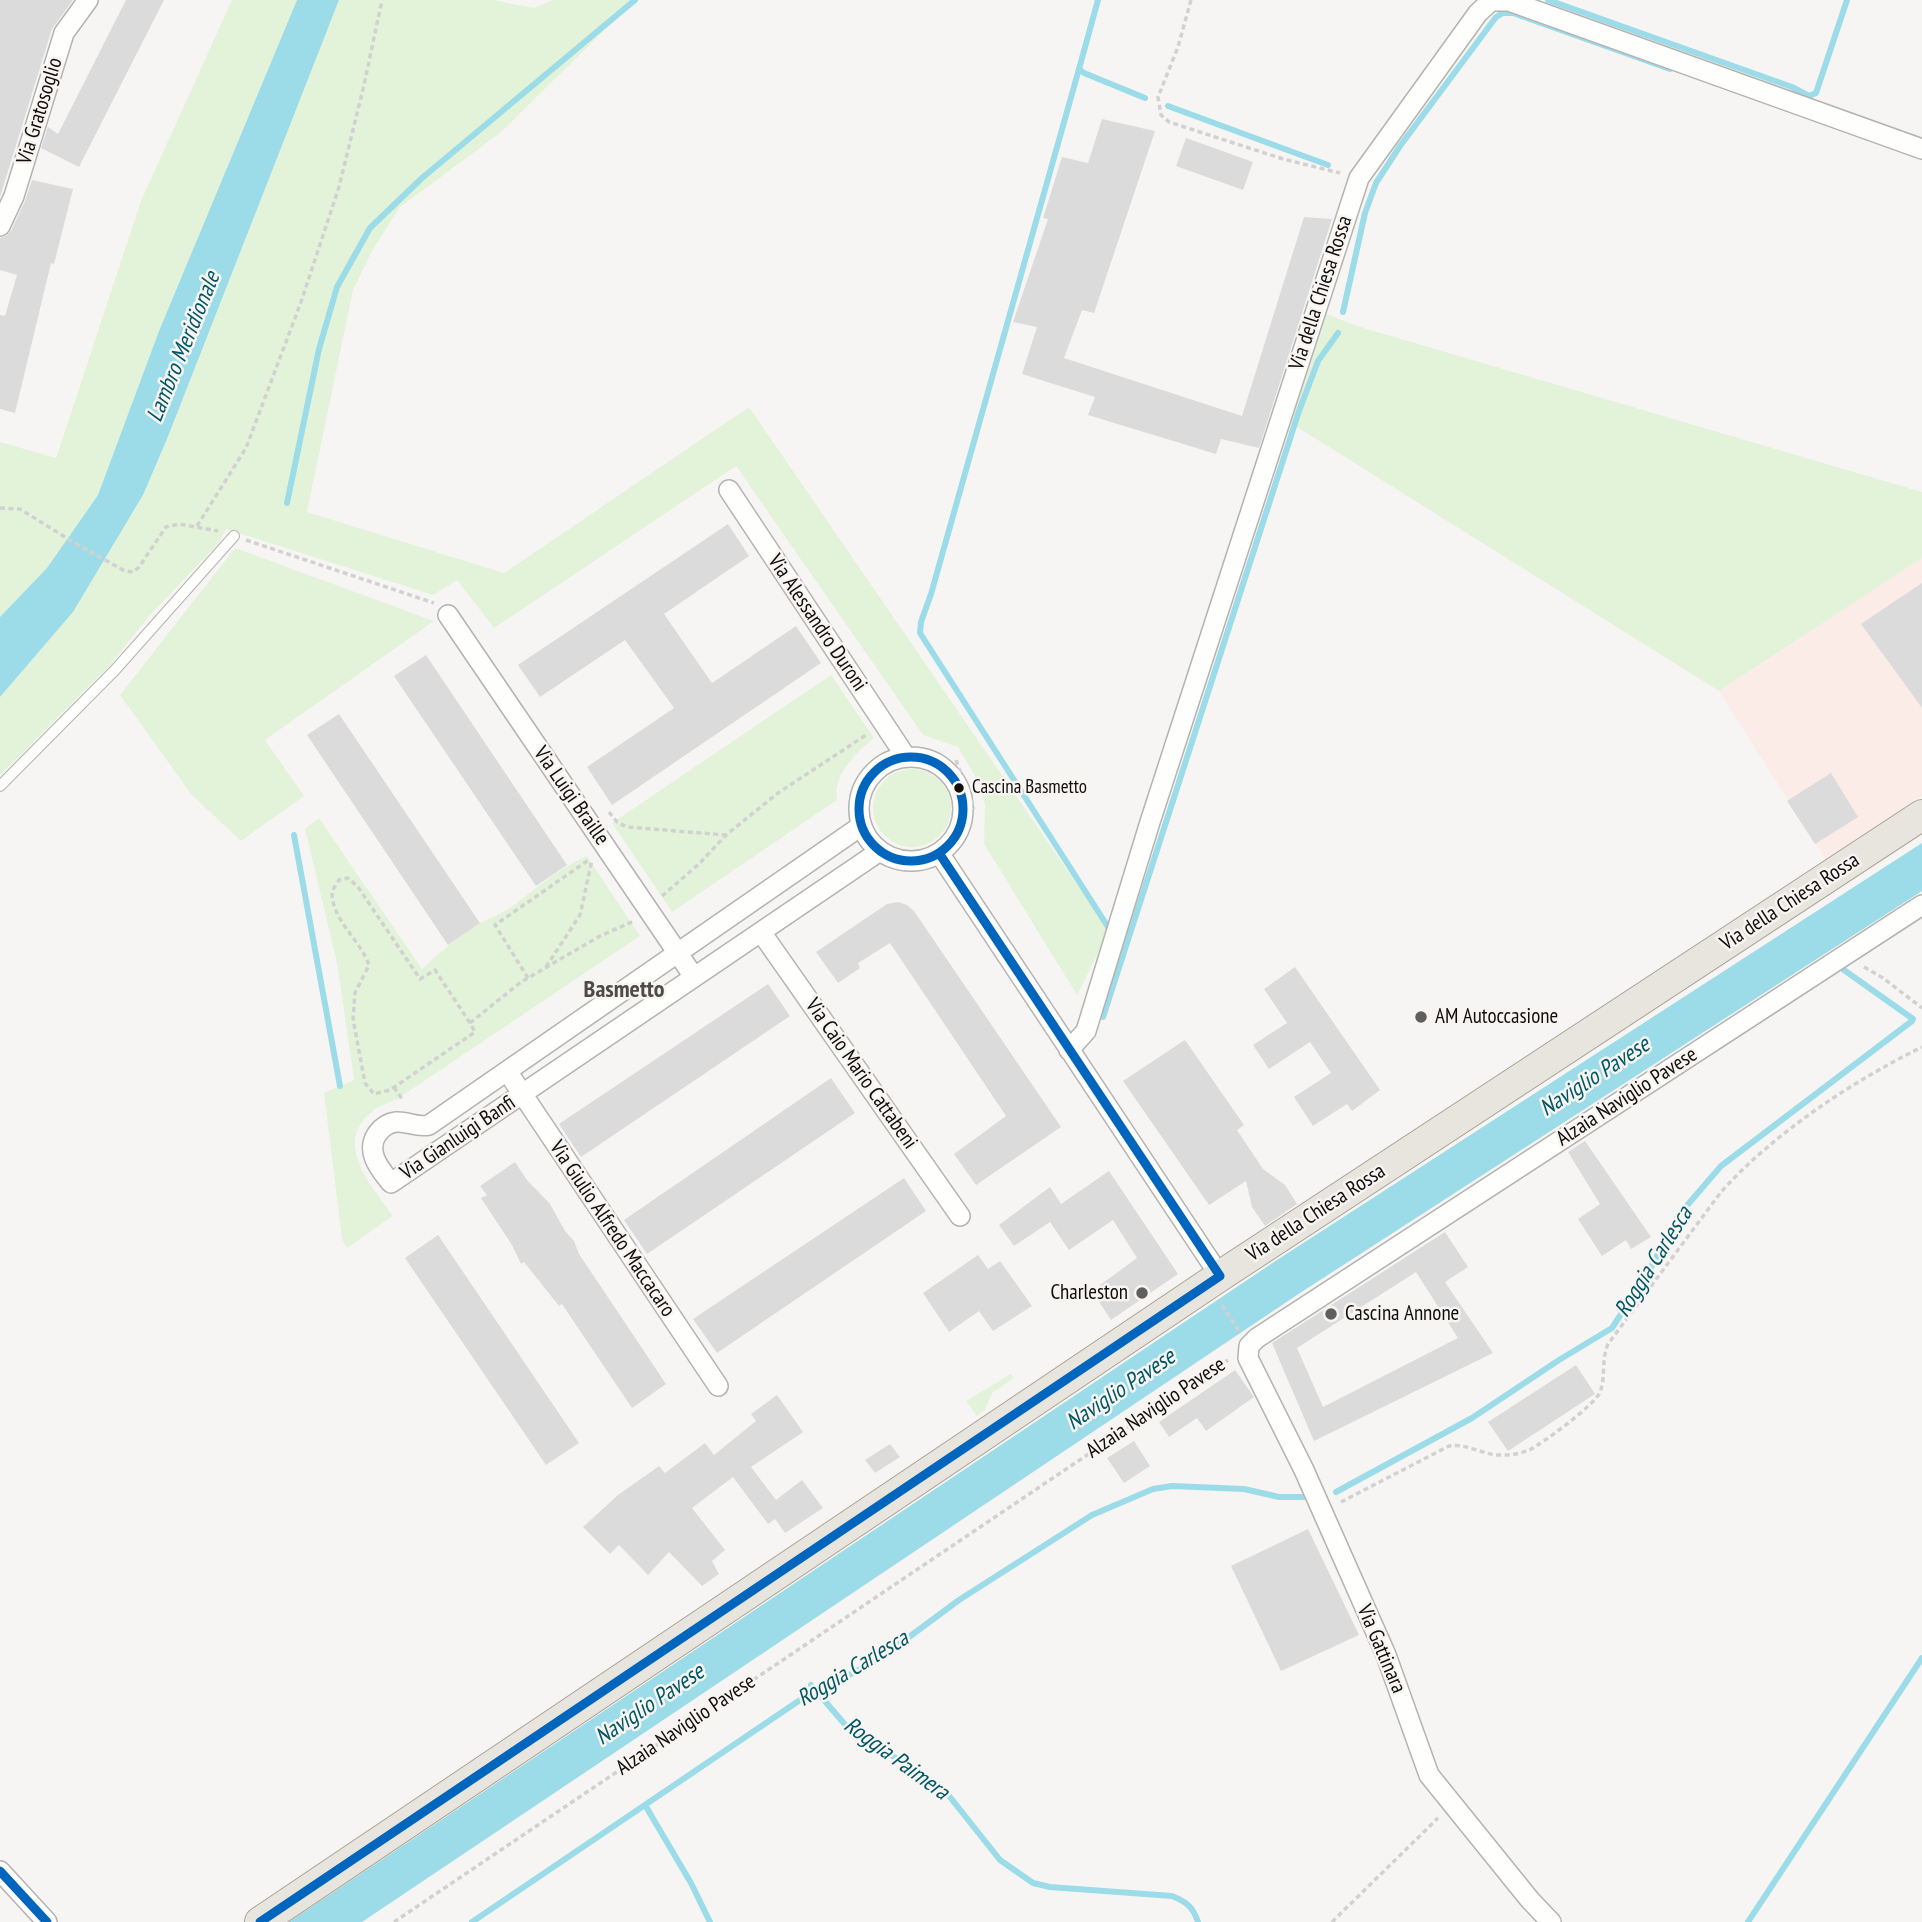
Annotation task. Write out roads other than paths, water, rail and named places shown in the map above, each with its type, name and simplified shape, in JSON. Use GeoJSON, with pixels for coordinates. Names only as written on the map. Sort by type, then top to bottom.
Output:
{"type":"FeatureCollection","features":[{"type":"Feature","properties":{"kind":"main road","name":"Via della Chiesa Rossa"},"geometry":{"type":"LineString","coordinates":[[260,1922],[1220,1276],[1922,815]]}},
{"type":"Feature","properties":{"kind":"street","name":"Via Gratosoglio"},"geometry":{"type":"LineString","coordinates":[[0,226],[14,196],[64,33],[88,0]]}},
{"type":"Feature","properties":{"kind":"street","name":"Via della Chiesa Rossa"},"geometry":{"type":"LineString","coordinates":[[1069,1049],[1086,1031],[1150,822],[1359,177],[1478,13],[1491,1],[1509,1],[1922,149]]}},
{"type":"Feature","properties":{"kind":"street","name":"Via Alessandro Duroni"},"geometry":{"type":"LineString","coordinates":[[729,490],[906,757]]}},
{"type":"Feature","properties":{"kind":"street","name":"Via Luigi Braille"},"geometry":{"type":"LineString","coordinates":[[448,615],[694,977]]}},
{"type":"Feature","properties":{"kind":"street"},"geometry":{"type":"LineString","coordinates":[[906,757],[921,758],[939,765],[953,778],[963,803],[961,822],[953,839],[939,853],[921,860],[895,859],[880,851],[869,840],[861,825],[858,803],[867,779],[884,764],[906,757]]}},
{"type":"Feature","properties":{"kind":"street","name":"Via Gianluigi Banfi"},"geometry":{"type":"LineString","coordinates":[[861,825],[429,1125],[417,1126],[399,1122],[384,1126],[375,1136],[373,1143],[373,1154],[378,1166],[391,1183],[880,851]]}},
{"type":"Feature","properties":{"kind":"street"},"geometry":{"type":"LineString","coordinates":[[939,853],[1220,1276]]}},
{"type":"Feature","properties":{"kind":"street","name":"Alzaia Naviglio Pavese"},"geometry":{"type":"LineString","coordinates":[[1248,1352],[1249,1346],[1257,1338],[1922,905]]}},
{"type":"Feature","properties":{"kind":"street","name":"Via Caio Mario Cattabeni"},"geometry":{"type":"LineString","coordinates":[[761,932],[960,1216]]}},
{"type":"Feature","properties":{"kind":"street","name":"Via Giulio Alfredo Maccacaro"},"geometry":{"type":"LineString","coordinates":[[507,1071],[718,1385]]}},
{"type":"Feature","properties":{"kind":"street","name":"Via Gattinara"},"geometry":{"type":"LineString","coordinates":[[1248,1352],[1251,1364],[1304,1470],[1386,1655],[1429,1775],[1530,1900],[1551,1922]]}},
{"type":"Feature","properties":{"kind":"street"},"geometry":{"type":"LineString","coordinates":[[0,1871],[47,1922]]}},
{"type":"Feature","properties":{"kind":"lane"},"geometry":{"type":"LineString","coordinates":[[0,786],[115,670],[234,536]]}},
{"type":"Feature","properties":{"kind":"water","name":"Lambro Meridionale"},"geometry":{"type":"Polygon","coordinates":[[[297,0],[339,0],[167,439],[143,495],[73,612],[0,697],[0,617],[47,568],[98,495],[159,331],[297,0]]]}},
{"type":"Feature","properties":{"kind":"water","name":"Naviglio Pavese"},"geometry":{"type":"Polygon","coordinates":[[[1922,843],[1922,891],[1300,1293],[362,1922],[289,1922],[1277,1260],[1922,843]]]}},
{"type":"Feature","properties":{"kind":"waterway"},"geometry":{"type":"LineString","coordinates":[[287,503],[319,349],[337,287],[370,228],[422,178],[635,0]]}},
{"type":"Feature","properties":{"kind":"waterway"},"geometry":{"type":"LineString","coordinates":[[1098,0],[1079,69],[1145,98]]}},
{"type":"Feature","properties":{"kind":"waterway"},"geometry":{"type":"LineString","coordinates":[[1548,0],[1792,87],[1809,96],[1816,93],[1847,0]]}},
{"type":"Feature","properties":{"kind":"waterway"},"geometry":{"type":"LineString","coordinates":[[1343,312],[1365,213],[1376,183],[1400,146],[1496,17],[1503,13],[1513,13],[1670,69]]}},
{"type":"Feature","properties":{"kind":"waterway"},"geometry":{"type":"LineString","coordinates":[[1079,69],[920,633],[1110,930]]}},
{"type":"Feature","properties":{"kind":"waterway"},"geometry":{"type":"LineString","coordinates":[[1168,106],[1328,165]]}},
{"type":"Feature","properties":{"kind":"waterway"},"geometry":{"type":"LineString","coordinates":[[1103,1017],[1299,411],[1318,361],[1338,333]]}},
{"type":"Feature","properties":{"kind":"waterway"},"geometry":{"type":"LineString","coordinates":[[294,835],[340,1086]]}},
{"type":"Feature","properties":{"kind":"waterway","name":"Roggia Carlesca"},"geometry":{"type":"LineString","coordinates":[[1336,1492],[1472,1418],[1612,1328],[1649,1271],[1678,1216],[1721,1166],[1912,1021],[1913,1019],[1844,970]]}},
{"type":"Feature","properties":{"kind":"waterway","name":"Roggia Carlesca"},"geometry":{"type":"LineString","coordinates":[[472,1922],[800,1700],[878,1660],[959,1600],[1092,1515],[1153,1489],[1172,1486],[1244,1489],[1279,1497],[1303,1497]]}},
{"type":"Feature","properties":{"kind":"waterway"},"geometry":{"type":"LineString","coordinates":[[1748,1922],[1922,1658]]}},
{"type":"Feature","properties":{"kind":"waterway","name":"Roggia Paimera"},"geometry":{"type":"LineString","coordinates":[[811,1685],[848,1728],[942,1787],[1000,1860],[1033,1883],[1050,1887],[1172,1896],[1189,1906],[1198,1922]]}},
{"type":"Feature","properties":{"kind":"waterway"},"geometry":{"type":"LineString","coordinates":[[645,1805],[691,1883],[710,1922]]}},
{"type":"Feature","properties":{"kind":"place","name":"Cascina Basmetto"},"geometry":{"type":"Point","coordinates":[959,788]}},
{"type":"Feature","properties":{"kind":"place","name":"AM Autoccasione"},"geometry":{"type":"Point","coordinates":[1421,1017]}},
{"type":"Feature","properties":{"kind":"place","name":"Charleston"},"geometry":{"type":"Point","coordinates":[1142,1293]}},
{"type":"Feature","properties":{"kind":"place","name":"Cascina Annone"},"geometry":{"type":"Point","coordinates":[1331,1314]}},
{"type":"Feature","properties":{"kind":"district","name":"Basmetto"},"geometry":{"type":"Point","coordinates":[624,990]}}]}
